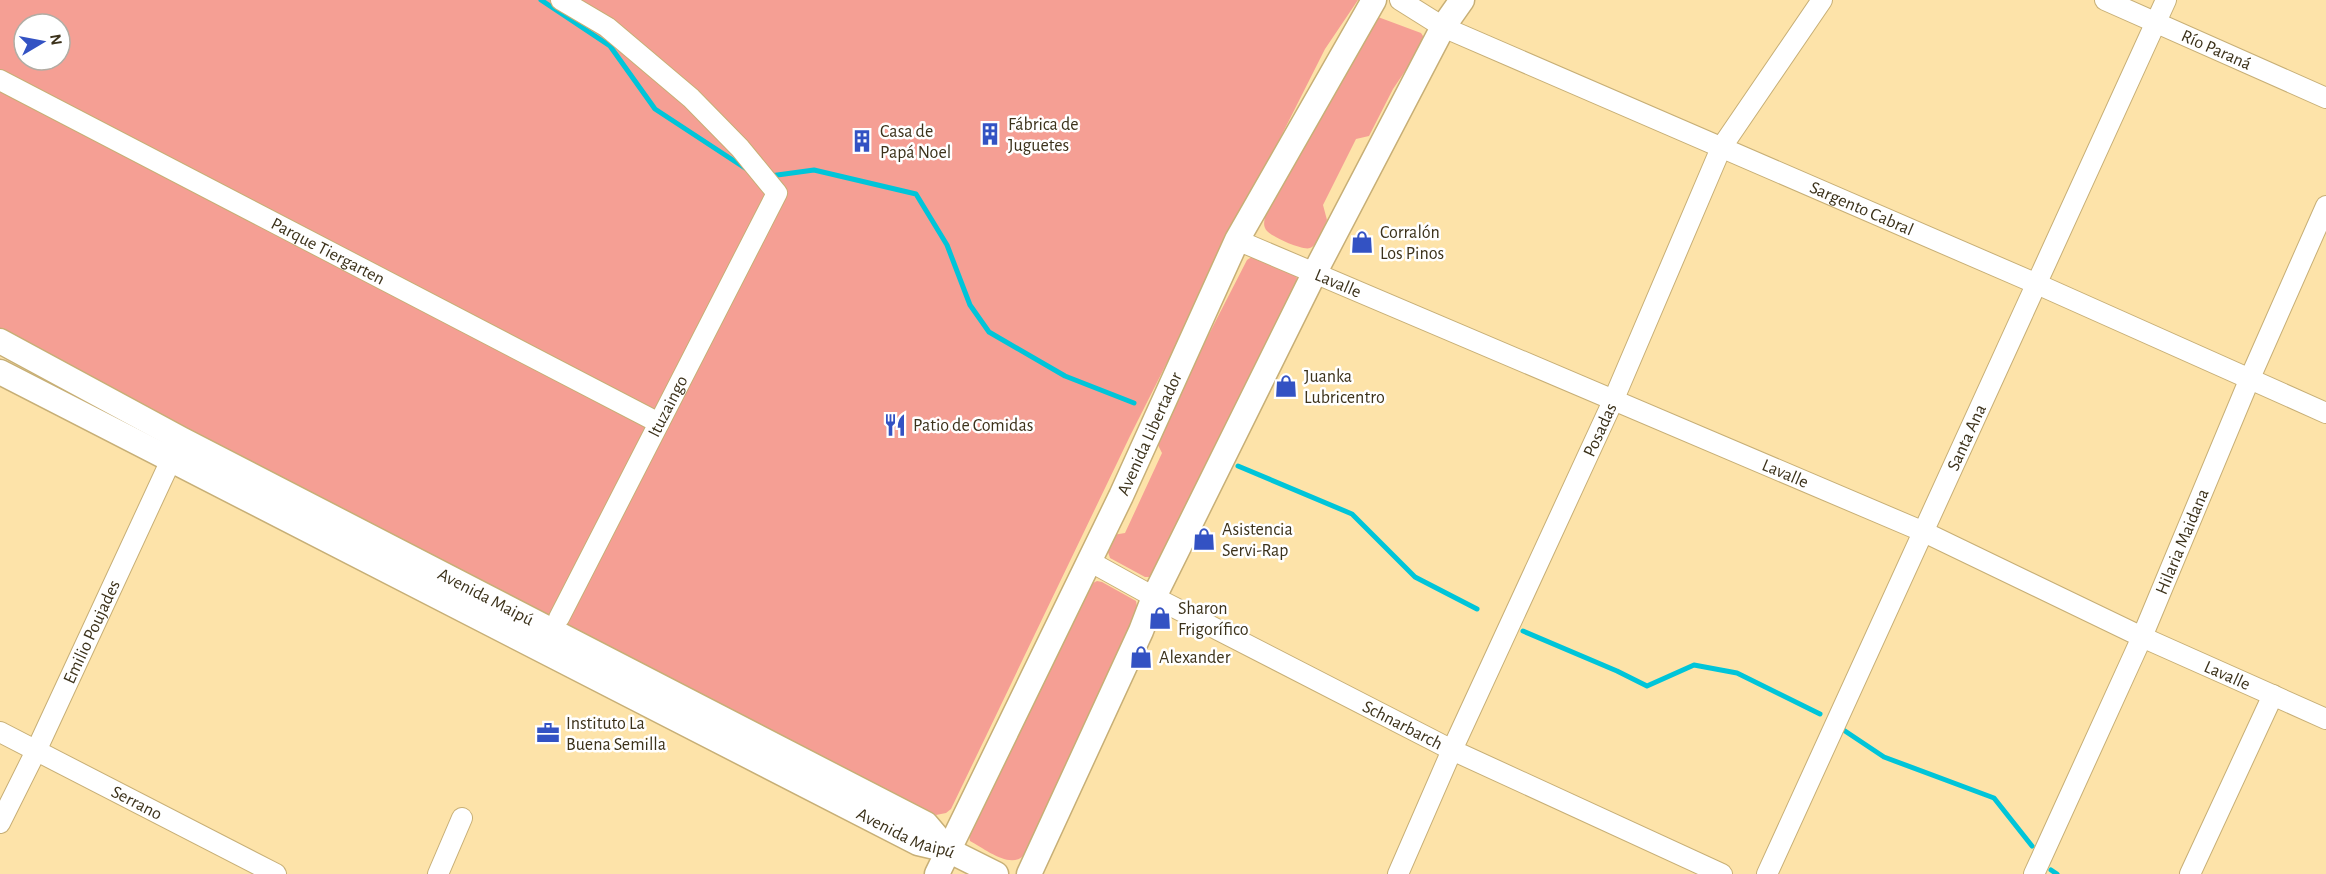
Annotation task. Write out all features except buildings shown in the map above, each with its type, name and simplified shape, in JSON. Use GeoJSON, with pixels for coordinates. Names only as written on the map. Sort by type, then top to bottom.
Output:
{"type":"FeatureCollection","features":[{"type":"Feature","properties":{"kind":"main road","name":"Avenida Libertador"},"geometry":{"type":"LineString","coordinates":[[937,874],[1089,561],[1238,240],[1374,0]]}},
{"type":"Feature","properties":{"kind":"main road"},"geometry":{"type":"LineString","coordinates":[[1029,874],[1141,631],[1154,597],[1315,272],[1443,27],[1462,0]]}},
{"type":"Feature","properties":{"kind":"main road","name":"Avenida Maipú"},"geometry":{"type":"LineString","coordinates":[[0,341],[176,449],[918,843],[948,850],[996,874]]}},
{"type":"Feature","properties":{"kind":"main road","name":"Avenida Maipú"},"geometry":{"type":"LineString","coordinates":[[0,372],[176,449]]}},
{"type":"Feature","properties":{"kind":"street","name":"Ituzaingo"},"geometry":{"type":"LineString","coordinates":[[559,618],[777,193],[740,148],[691,98],[607,27],[561,0]]}},
{"type":"Feature","properties":{"kind":"street","name":"Sargento Cabral"},"geometry":{"type":"LineString","coordinates":[[1400,0],[1443,27],[2037,284],[2326,413]]}},
{"type":"Feature","properties":{"kind":"street","name":"Posadas"},"geometry":{"type":"LineString","coordinates":[[1398,874],[1452,750],[1613,401],[1721,148],[1822,0]]}},
{"type":"Feature","properties":{"kind":"street","name":"Río Paraná"},"geometry":{"type":"LineString","coordinates":[[2105,0],[2326,98]]}},
{"type":"Feature","properties":{"kind":"street","name":"Santa Ana"},"geometry":{"type":"LineString","coordinates":[[1767,874],[2166,0]]}},
{"type":"Feature","properties":{"kind":"street","name":"Parque Tiergarten"},"geometry":{"type":"LineString","coordinates":[[0,80],[659,423]]}},
{"type":"Feature","properties":{"kind":"street","name":"Hilaria Maidana"},"geometry":{"type":"LineString","coordinates":[[2034,874],[2142,637],[2250,378],[2326,206]]}},
{"type":"Feature","properties":{"kind":"street","name":"Lavalle"},"geometry":{"type":"LineString","coordinates":[[1238,240],[1924,532],[2142,637],[2326,718]]}},
{"type":"Feature","properties":{"kind":"street","name":"Emilio Poujades"},"geometry":{"type":"LineString","coordinates":[[0,823],[36,751],[176,449]]}},
{"type":"Feature","properties":{"kind":"street","name":"Schnarbarch"},"geometry":{"type":"LineString","coordinates":[[1089,561],[1154,597],[1452,750],[1722,874]]}},
{"type":"Feature","properties":{"kind":"street"},"geometry":{"type":"LineString","coordinates":[[2190,874],[2274,695]]}},
{"type":"Feature","properties":{"kind":"street","name":"Serrano"},"geometry":{"type":"LineString","coordinates":[[0,732],[276,874]]}},
{"type":"Feature","properties":{"kind":"street"},"geometry":{"type":"LineString","coordinates":[[438,874],[462,818]]}},
{"type":"Feature","properties":{"kind":"shaded area"},"geometry":{"type":"Polygon","coordinates":[[[0,0],[1358,0],[1325,49],[1130,436],[951,809],[946,813],[936,815],[0,333],[0,0]]]}},
{"type":"Feature","properties":{"kind":"shaded area"},"geometry":{"type":"Polygon","coordinates":[[[1378,17],[1421,33],[1425,39],[1393,89],[1369,136],[1356,139],[1323,205],[1327,220],[1318,240],[1310,248],[1295,246],[1267,231],[1264,226],[1265,217],[1371,23],[1378,17]]]}},
{"type":"Feature","properties":{"kind":"shaded area"},"geometry":{"type":"Polygon","coordinates":[[[1253,256],[1295,274],[1297,278],[1295,287],[1152,577],[1145,577],[1110,558],[1107,549],[1113,535],[1125,533],[1162,453],[1155,439],[1247,260],[1253,256]]]}},
{"type":"Feature","properties":{"kind":"shaded area"},"geometry":{"type":"Polygon","coordinates":[[[1097,581],[1136,601],[1138,612],[1024,855],[1012,860],[998,857],[970,841],[968,830],[1089,585],[1097,581]]]}},
{"type":"Feature","properties":{"kind":"waterway"},"geometry":{"type":"LineString","coordinates":[[541,0],[610,46],[655,109],[748,170]]}},
{"type":"Feature","properties":{"kind":"waterway"},"geometry":{"type":"LineString","coordinates":[[770,176],[814,170],[916,194],[947,245],[970,305],[989,332],[1065,376],[1134,403]]}},
{"type":"Feature","properties":{"kind":"waterway"},"geometry":{"type":"LineString","coordinates":[[1238,466],[1352,514],[1415,577],[1477,609]]}},
{"type":"Feature","properties":{"kind":"waterway"},"geometry":{"type":"LineString","coordinates":[[1523,631],[1647,686],[1694,665],[1737,673],[1820,714]]}},
{"type":"Feature","properties":{"kind":"waterway"},"geometry":{"type":"LineString","coordinates":[[1842,729],[1884,757],[1994,798],[2032,846]]}},
{"type":"Feature","properties":{"kind":"waterway"},"geometry":{"type":"LineString","coordinates":[[2051,870],[2057,874]]}},
{"type":"Feature","properties":{"kind":"place","name":"Fábrica de Juguetes"},"geometry":{"type":"Point","coordinates":[990,134]}},
{"type":"Feature","properties":{"kind":"place","name":"Casa de Papá Noel"},"geometry":{"type":"Point","coordinates":[862,141]}},
{"type":"Feature","properties":{"kind":"place","name":"Corralón Los Pinos"},"geometry":{"type":"Point","coordinates":[1362,242]}},
{"type":"Feature","properties":{"kind":"place","name":"Juanka Lubricentro"},"geometry":{"type":"Point","coordinates":[1286,386]}},
{"type":"Feature","properties":{"kind":"place","name":"Patio de Comidas"},"geometry":{"type":"Point","coordinates":[895,425]}},
{"type":"Feature","properties":{"kind":"place","name":"Asistencia Servi-Rap"},"geometry":{"type":"Point","coordinates":[1204,539]}},
{"type":"Feature","properties":{"kind":"place","name":"Sharon Frigorífico"},"geometry":{"type":"Point","coordinates":[1160,618]}},
{"type":"Feature","properties":{"kind":"place","name":"Alexander"},"geometry":{"type":"Point","coordinates":[1141,657]}},
{"type":"Feature","properties":{"kind":"place","name":"Instituto La Buena Semilla"},"geometry":{"type":"Point","coordinates":[548,733]}}]}
